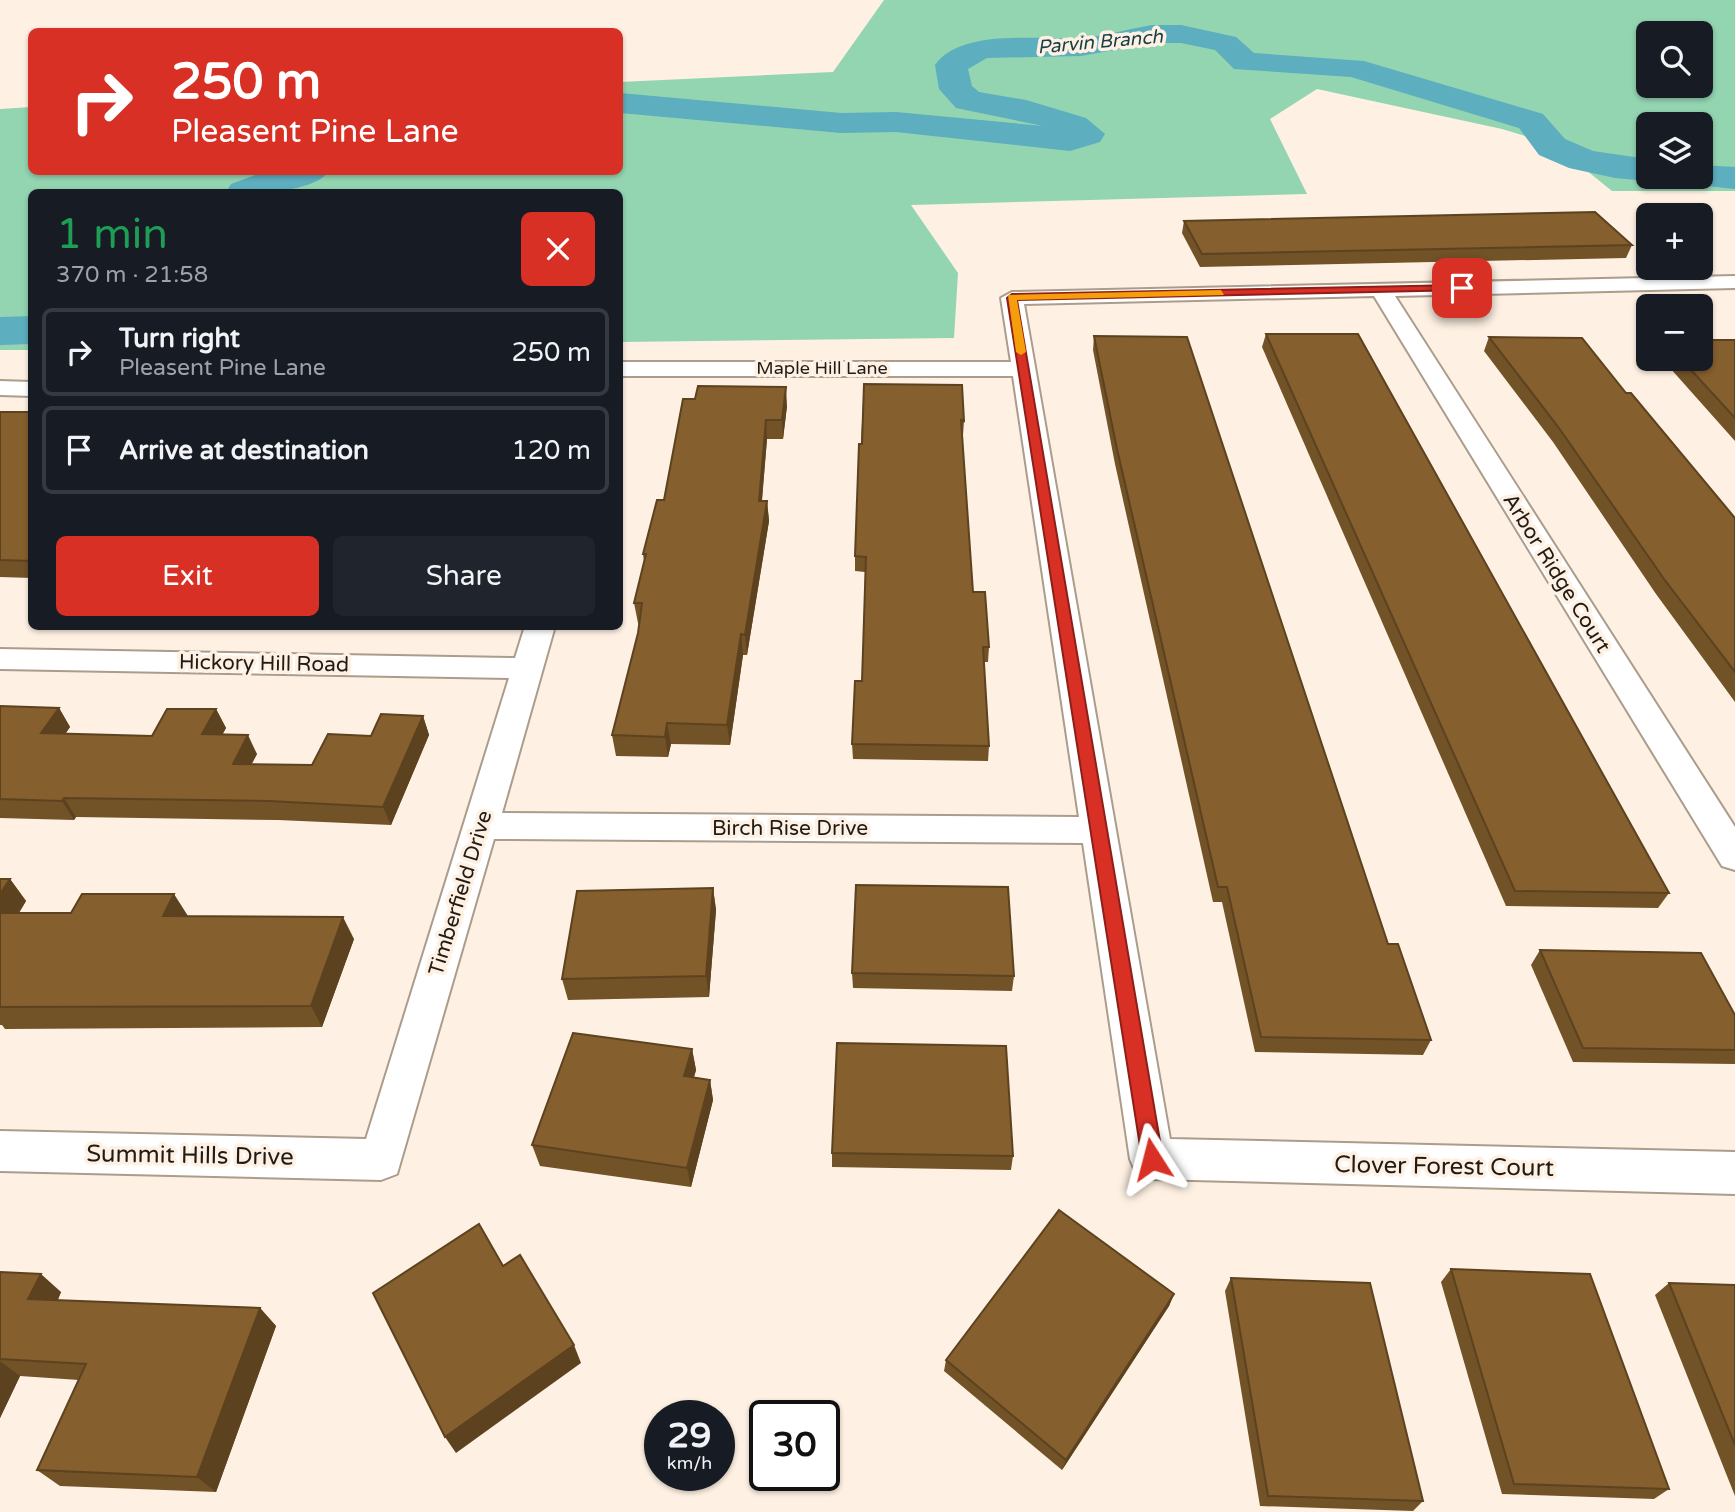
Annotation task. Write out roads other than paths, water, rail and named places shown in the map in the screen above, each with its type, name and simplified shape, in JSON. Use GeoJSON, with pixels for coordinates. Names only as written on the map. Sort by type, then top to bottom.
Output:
{"type":"FeatureCollection","features":[{"type":"Feature","properties":{"kind":"street"},"geometry":{"type":"LineString","coordinates":[[1099,830],[1012,298],[1735,282]]}},
{"type":"Feature","properties":{"kind":"street","name":"Arbor Ridge Court"},"geometry":{"type":"LineString","coordinates":[[1380,289],[1735,856]]}},
{"type":"Feature","properties":{"kind":"street","name":"Maple Hill Lane"},"geometry":{"type":"LineString","coordinates":[[623,369],[1024,369]]}},
{"type":"Feature","properties":{"kind":"street"},"geometry":{"type":"LineString","coordinates":[[0,388],[28,389]]}},
{"type":"Feature","properties":{"kind":"street","name":"Timberfield Drive"},"geometry":{"type":"LineString","coordinates":[[381,1160],[539,630]]}},
{"type":"Feature","properties":{"kind":"street","name":"Hickory Hill Road"},"geometry":{"type":"LineString","coordinates":[[0,659],[528,668]]}},
{"type":"Feature","properties":{"kind":"street","name":"Birch Rise Drive"},"geometry":{"type":"LineString","coordinates":[[480,826],[1099,830]]}},
{"type":"Feature","properties":{"kind":"street","name":"Clover Forest Court"},"geometry":{"type":"LineString","coordinates":[[1099,830],[1152,1159],[1735,1173]]}},
{"type":"Feature","properties":{"kind":"street","name":"Summit Hills Drive"},"geometry":{"type":"LineString","coordinates":[[0,1151],[381,1160]]}},
{"type":"Feature","properties":{"kind":"waterway","name":"Parvin Branch"},"geometry":{"type":"LineString","coordinates":[[623,103],[841,123],[896,122],[1070,140],[1087,134],[1074,125],[1026,110],[968,101],[956,89],[951,65],[981,49],[1081,47],[1152,34],[1181,34],[1225,43],[1245,62],[1353,68],[1371,73],[1531,121],[1552,147],[1582,160],[1636,169]]}},
{"type":"Feature","properties":{"kind":"waterway","name":"Parvin Branch"},"geometry":{"type":"LineString","coordinates":[[253,189],[295,175]]}},
{"type":"Feature","properties":{"kind":"waterway","name":"Parvin Branch"},"geometry":{"type":"LineString","coordinates":[[1713,177],[1735,178]]}},
{"type":"Feature","properties":{"kind":"waterway","name":"Parvin Branch"},"geometry":{"type":"LineString","coordinates":[[0,331],[28,330]]}}]}
